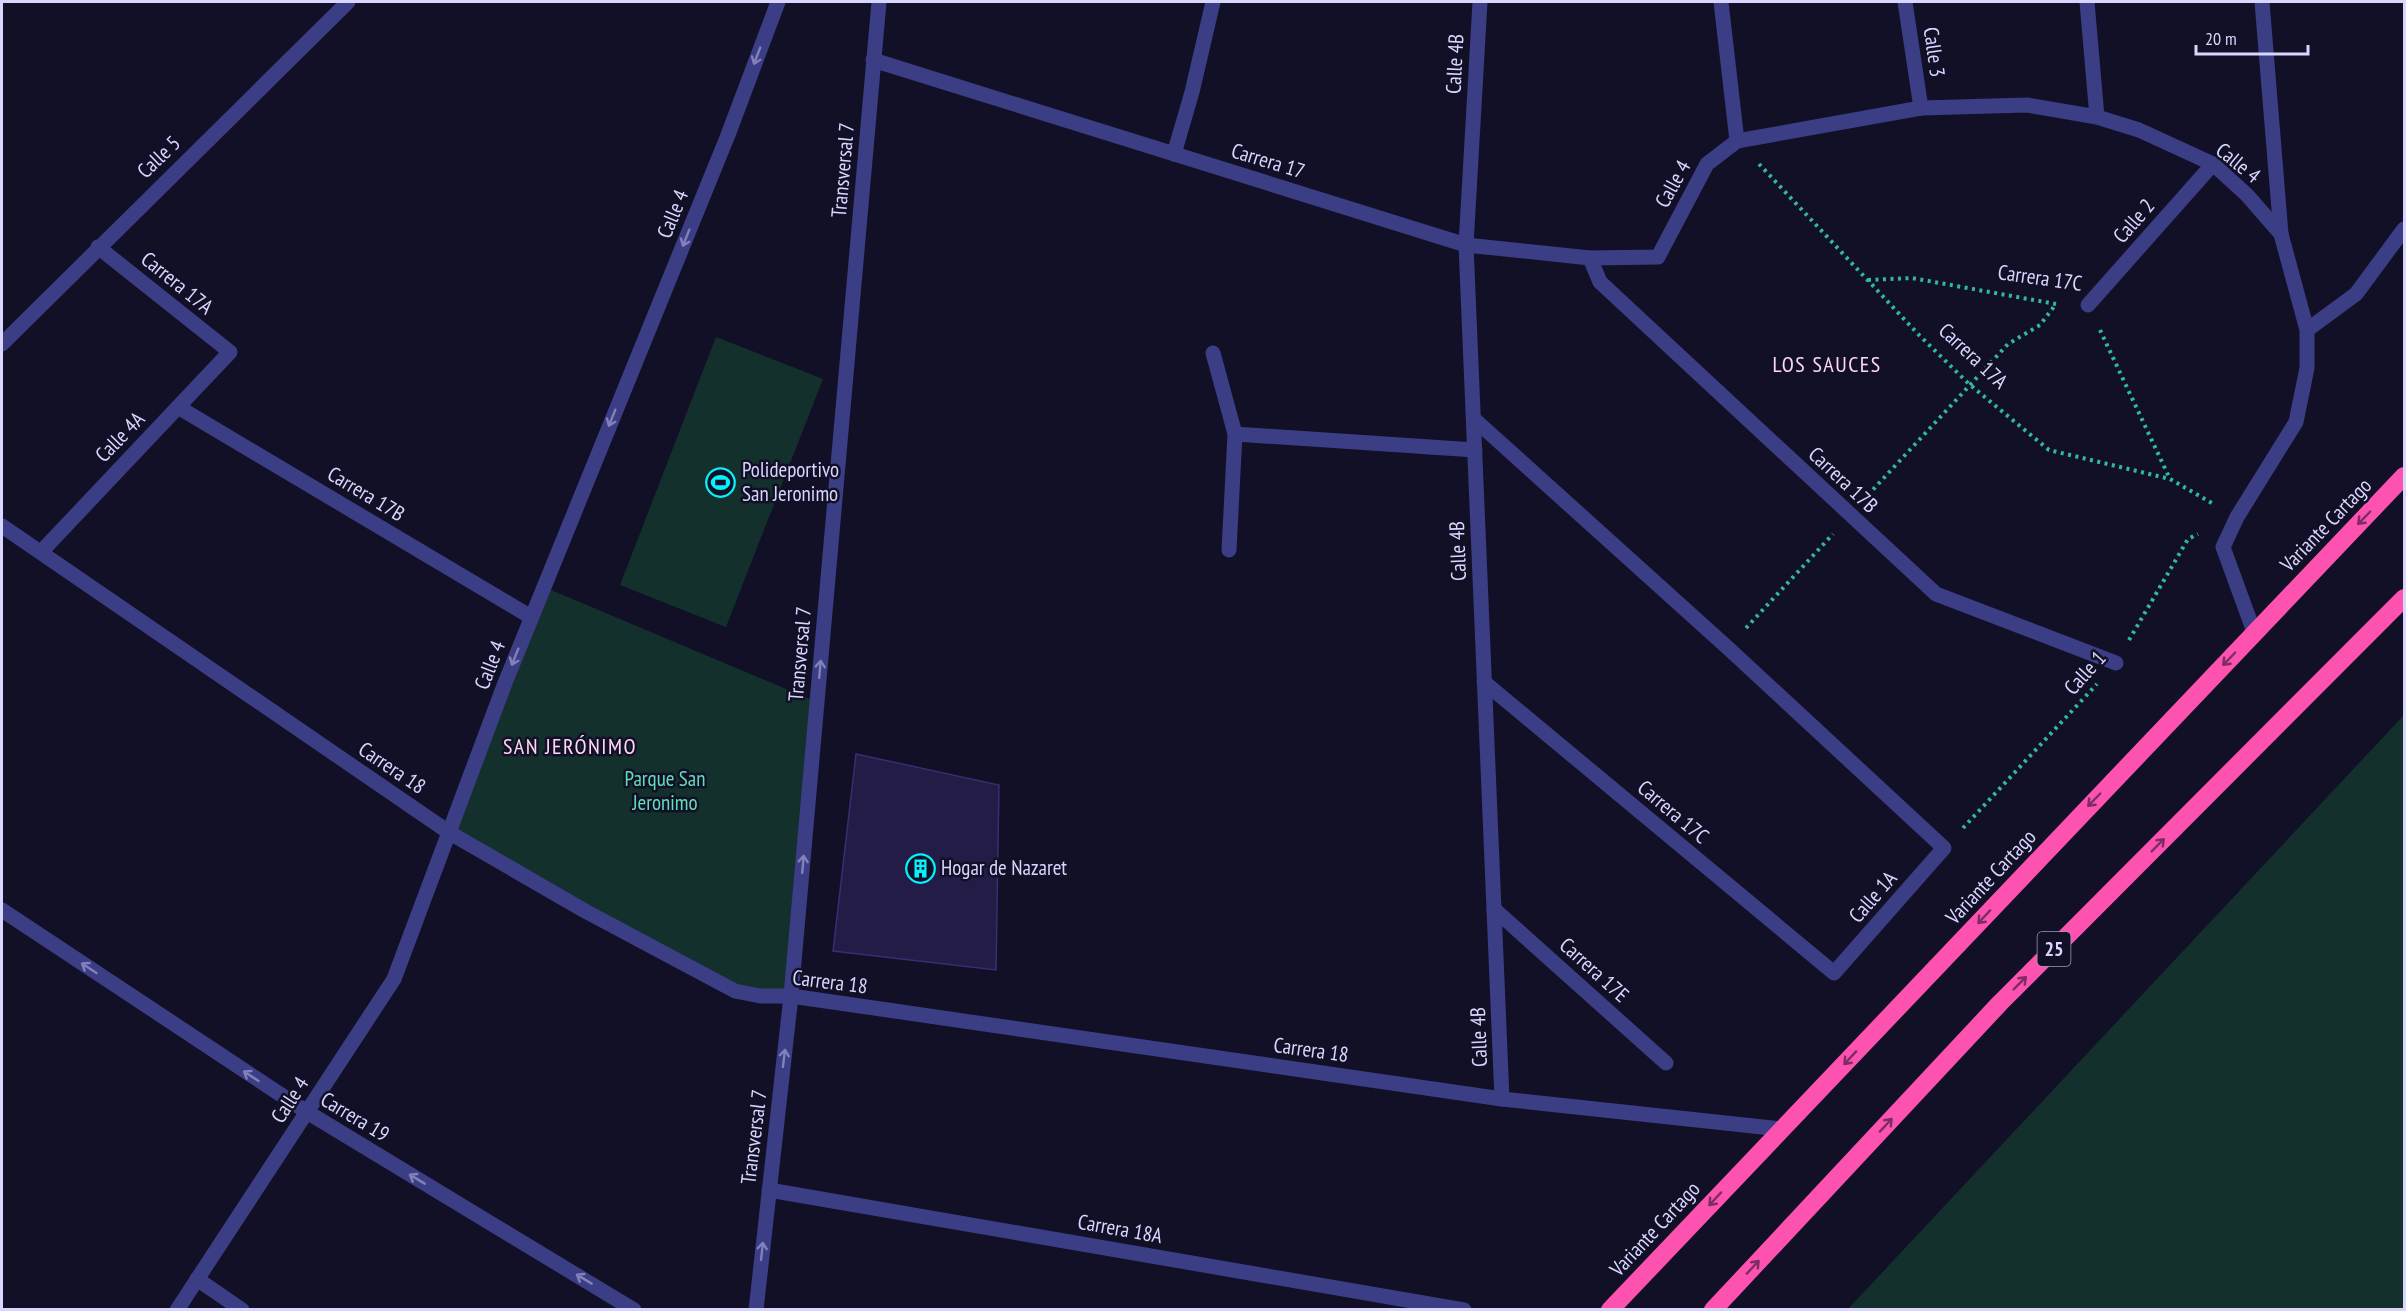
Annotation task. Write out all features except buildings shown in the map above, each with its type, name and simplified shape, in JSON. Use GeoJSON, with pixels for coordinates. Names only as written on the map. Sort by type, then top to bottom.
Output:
{"type":"FeatureCollection","features":[{"type":"Feature","properties":{"kind":"highway","name":"Variante Cartago"},"geometry":{"type":"LineString","coordinates":[[1610,1310],[2404,476]]}},
{"type":"Feature","properties":{"kind":"highway","name":"25"},"geometry":{"type":"LineString","coordinates":[[1713,1310],[2000,1004],[2404,598]]}},
{"type":"Feature","properties":{"kind":"street","name":"Calle 5"},"geometry":{"type":"LineString","coordinates":[[2,344],[348,2]]}},
{"type":"Feature","properties":{"kind":"street","name":"Calle 4"},"geometry":{"type":"LineString","coordinates":[[177,1310],[394,979],[505,683],[728,135],[778,2]]}},
{"type":"Feature","properties":{"kind":"street","name":"Transversal 7"},"geometry":{"type":"LineString","coordinates":[[756,1310],[791,996],[879,2]]}},
{"type":"Feature","properties":{"kind":"street"},"geometry":{"type":"LineString","coordinates":[[1174,153],[1192,92],[1213,2]]}},
{"type":"Feature","properties":{"kind":"street","name":"Calle 4B"},"geometry":{"type":"LineString","coordinates":[[1480,2],[1466,245],[1502,1099]]}},
{"type":"Feature","properties":{"kind":"street"},"geometry":{"type":"LineString","coordinates":[[1721,2],[1737,141]]}},
{"type":"Feature","properties":{"kind":"street","name":"Calle 3"},"geometry":{"type":"LineString","coordinates":[[1905,2],[1921,108]]}},
{"type":"Feature","properties":{"kind":"street"},"geometry":{"type":"LineString","coordinates":[[2088,2],[2097,117]]}},
{"type":"Feature","properties":{"kind":"street"},"geometry":{"type":"LineString","coordinates":[[2262,2],[2281,234]]}},
{"type":"Feature","properties":{"kind":"street","name":"Carrera 17"},"geometry":{"type":"LineString","coordinates":[[873,60],[1466,245],[1590,258],[1658,257]]}},
{"type":"Feature","properties":{"kind":"street","name":"Calle 4"},"geometry":{"type":"LineString","coordinates":[[1658,257],[1707,164],[1737,141],[1921,108],[2027,105],[2097,117],[2139,130],[2212,164],[2247,195],[2281,234],[2307,330],[2307,368],[2296,422],[2236,517],[2223,547],[2254,632]]}},
{"type":"Feature","properties":{"kind":"street","name":"Calle 2"},"geometry":{"type":"LineString","coordinates":[[2088,305],[2212,164]]}},
{"type":"Feature","properties":{"kind":"street"},"geometry":{"type":"LineString","coordinates":[[2307,330],[2356,294],[2404,229]]}},
{"type":"Feature","properties":{"kind":"street","name":"Carrera 17A"},"geometry":{"type":"LineString","coordinates":[[98,247],[230,352]]}},
{"type":"Feature","properties":{"kind":"street","name":"Carrera 17B"},"geometry":{"type":"LineString","coordinates":[[1590,258],[1600,282],[1936,594],[2116,663]]}},
{"type":"Feature","properties":{"kind":"street","name":"Calle 4A"},"geometry":{"type":"LineString","coordinates":[[41,552],[230,352]]}},
{"type":"Feature","properties":{"kind":"street"},"geometry":{"type":"LineString","coordinates":[[1213,353],[1235,434],[1229,550]]}},
{"type":"Feature","properties":{"kind":"street","name":"Carrera 17B"},"geometry":{"type":"LineString","coordinates":[[178,407],[531,617]]}},
{"type":"Feature","properties":{"kind":"street"},"geometry":{"type":"LineString","coordinates":[[1474,419],[1737,656],[1944,848]]}},
{"type":"Feature","properties":{"kind":"street"},"geometry":{"type":"LineString","coordinates":[[1235,434],[1475,450]]}},
{"type":"Feature","properties":{"kind":"street","name":"Carrera 18"},"geometry":{"type":"LineString","coordinates":[[2,526],[450,833],[585,911],[735,992],[760,996],[791,996],[1502,1099],[1781,1129]]}},
{"type":"Feature","properties":{"kind":"street","name":"Carrera 17C"},"geometry":{"type":"LineString","coordinates":[[1484,682],[1834,973]]}},
{"type":"Feature","properties":{"kind":"street","name":"Calle 1A"},"geometry":{"type":"LineString","coordinates":[[1834,973],[1944,848]]}},
{"type":"Feature","properties":{"kind":"street","name":"Carrera 17E"},"geometry":{"type":"LineString","coordinates":[[1494,909],[1666,1063]]}},
{"type":"Feature","properties":{"kind":"street","name":"Carrera 19"},"geometry":{"type":"LineString","coordinates":[[2,910],[307,1112],[634,1310]]}},
{"type":"Feature","properties":{"kind":"street","name":"Carrera 18A"},"geometry":{"type":"LineString","coordinates":[[769,1190],[1464,1310]]}},
{"type":"Feature","properties":{"kind":"street"},"geometry":{"type":"LineString","coordinates":[[197,1279],[242,1310]]}},
{"type":"Feature","properties":{"kind":"path","name":"Carrera 17A"},"geometry":{"type":"LineString","coordinates":[[1737,141],[1919,335],[1970,384],[2049,450],[2170,479],[2236,517]]}},
{"type":"Feature","properties":{"kind":"path","name":"Carrera 17C"},"geometry":{"type":"LineString","coordinates":[[1867,280],[1912,278],[2056,304],[2088,305],[2170,479]]}},
{"type":"Feature","properties":{"kind":"path"},"geometry":{"type":"LineString","coordinates":[[1970,384],[2008,344],[2040,325],[2056,304]]}},
{"type":"Feature","properties":{"kind":"path","name":"Calle 1"},"geometry":{"type":"LineString","coordinates":[[1944,848],[2116,663],[2188,539],[2236,517]]}},
{"type":"Feature","properties":{"kind":"green space","name":"Polideportivo San Jeronimo"},"geometry":{"type":"Polygon","coordinates":[[[716,337],[823,379],[726,627],[620,585],[716,337]]]}},
{"type":"Feature","properties":{"kind":"green space","name":"Parque San Jeronimo"},"geometry":{"type":"Polygon","coordinates":[[[544,587],[817,702],[791,996],[727,988],[450,833],[544,587]]]}},
{"type":"Feature","properties":{"kind":"green space"},"geometry":{"type":"Polygon","coordinates":[[[2404,715],[2404,1309],[1848,1309],[2404,715]]]}},
{"type":"Feature","properties":{"kind":"place","name":"Polideportivo San Jeronimo"},"geometry":{"type":"Point","coordinates":[721,482]}},
{"type":"Feature","properties":{"kind":"place","name":"Hogar de Nazaret"},"geometry":{"type":"Point","coordinates":[920,868]}},
{"type":"Feature","properties":{"kind":"district","name":"LOS SAUCES"},"geometry":{"type":"Point","coordinates":[1827,364]}},
{"type":"Feature","properties":{"kind":"district","name":"SAN JERÓNIMO"},"geometry":{"type":"Point","coordinates":[570,746]}}]}
